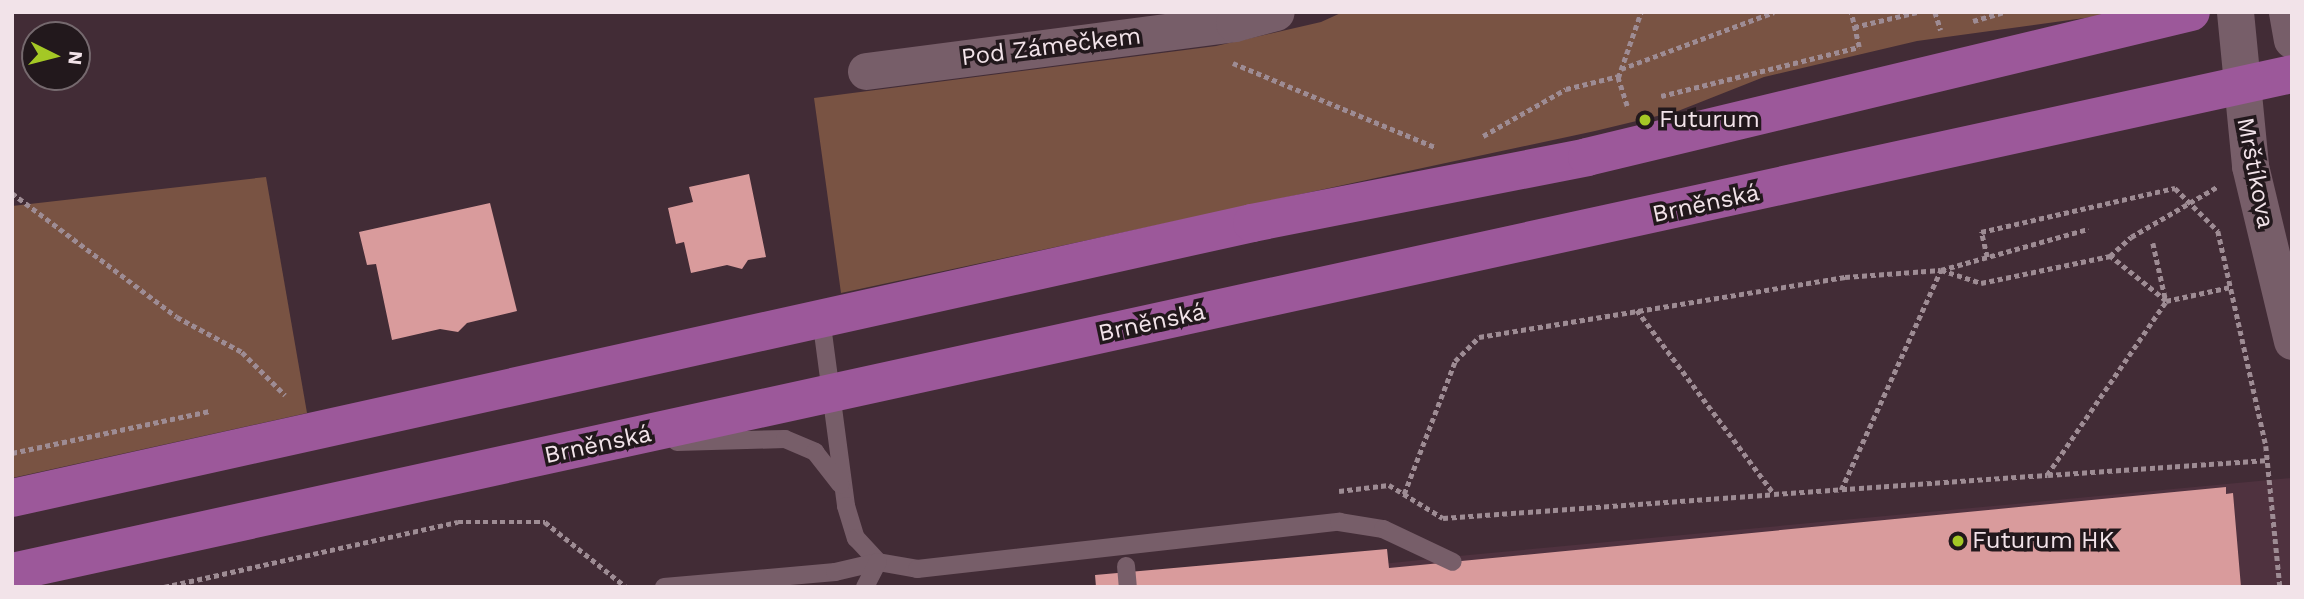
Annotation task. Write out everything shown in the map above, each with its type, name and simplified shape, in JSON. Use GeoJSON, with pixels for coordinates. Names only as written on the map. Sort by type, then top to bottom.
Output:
{"type":"FeatureCollection","features":[{"type":"Feature","properties":{"kind":"main road"},"geometry":{"type":"LineString","coordinates":[[12,498],[1252,223],[1587,157],[2191,12]]}},
{"type":"Feature","properties":{"kind":"main road","name":"Brněnská"},"geometry":{"type":"LineString","coordinates":[[12,572],[2292,74]]}},
{"type":"Feature","properties":{"kind":"street","name":"Pod Zámečkem"},"geometry":{"type":"LineString","coordinates":[[866,71],[1234,23],[1276,12]]}},
{"type":"Feature","properties":{"kind":"street","name":"Mrštíkova"},"geometry":{"type":"LineString","coordinates":[[2235,12],[2240,87],[2250,166],[2292,341]]}},
{"type":"Feature","properties":{"kind":"street"},"geometry":{"type":"LineString","coordinates":[[2287,12],[2292,40]]}},
{"type":"Feature","properties":{"kind":"lane"},"geometry":{"type":"LineString","coordinates":[[821,318],[843,488],[856,538],[878,562]]}},
{"type":"Feature","properties":{"kind":"lane"},"geometry":{"type":"LineString","coordinates":[[593,446],[785,439],[815,452],[843,488]]}},
{"type":"Feature","properties":{"kind":"lane"},"geometry":{"type":"LineString","coordinates":[[664,587],[835,572],[878,562],[917,569],[1339,522],[1383,529],[1453,562]]}},
{"type":"Feature","properties":{"kind":"lane"},"geometry":{"type":"LineString","coordinates":[[865,587],[878,562]]}},
{"type":"Feature","properties":{"kind":"lane"},"geometry":{"type":"LineString","coordinates":[[1126,566],[1128,587]]}},
{"type":"Feature","properties":{"kind":"path"},"geometry":{"type":"LineString","coordinates":[[1639,102],[1627,106],[1619,76],[1641,12]]}},
{"type":"Feature","properties":{"kind":"path"},"geometry":{"type":"LineString","coordinates":[[1621,69],[1774,12]]}},
{"type":"Feature","properties":{"kind":"path"},"geometry":{"type":"LineString","coordinates":[[1651,99],[1724,77],[1859,47],[1851,12]]}},
{"type":"Feature","properties":{"kind":"path"},"geometry":{"type":"LineString","coordinates":[[1854,27],[1918,12]]}},
{"type":"Feature","properties":{"kind":"path"},"geometry":{"type":"LineString","coordinates":[[1935,12],[1939,30]]}},
{"type":"Feature","properties":{"kind":"path"},"geometry":{"type":"LineString","coordinates":[[1224,59],[1436,147]]}},
{"type":"Feature","properties":{"kind":"path"},"geometry":{"type":"LineString","coordinates":[[1481,137],[1566,89],[1619,76]]}},
{"type":"Feature","properties":{"kind":"path"},"geometry":{"type":"LineString","coordinates":[[1987,257],[1980,232],[2175,188],[2218,231],[2267,460],[2280,587]]}},
{"type":"Feature","properties":{"kind":"path"},"geometry":{"type":"LineString","coordinates":[[12,193],[177,317],[242,352],[285,395]]}},
{"type":"Feature","properties":{"kind":"path"},"geometry":{"type":"LineString","coordinates":[[1941,270],[1981,283],[2110,256],[2131,237],[2191,203]]}},
{"type":"Feature","properties":{"kind":"path"},"geometry":{"type":"LineString","coordinates":[[2088,229],[1941,270],[1845,277],[1479,337],[1455,361],[1404,494],[1443,518],[2267,460]]}},
{"type":"Feature","properties":{"kind":"path"},"geometry":{"type":"LineString","coordinates":[[2153,243],[2166,301]]}},
{"type":"Feature","properties":{"kind":"path"},"geometry":{"type":"LineString","coordinates":[[2110,256],[2166,301]]}},
{"type":"Feature","properties":{"kind":"path"},"geometry":{"type":"LineString","coordinates":[[1840,491],[1941,270]]}},
{"type":"Feature","properties":{"kind":"path"},"geometry":{"type":"LineString","coordinates":[[2047,475],[2166,301],[2230,287]]}},
{"type":"Feature","properties":{"kind":"path"},"geometry":{"type":"LineString","coordinates":[[1637,310],[1774,494]]}},
{"type":"Feature","properties":{"kind":"path"},"geometry":{"type":"LineString","coordinates":[[164,587],[458,522],[545,522],[626,587]]}},
{"type":"Feature","properties":{"kind":"shaded area"},"geometry":{"type":"Polygon","coordinates":[[[1343,12],[2128,12],[1917,41],[1764,77],[1678,111],[1595,131],[841,293],[814,98],[1216,46],[1321,22],[1343,12]]]}},
{"type":"Feature","properties":{"kind":"shaded area"},"geometry":{"type":"Polygon","coordinates":[[[266,177],[307,413],[12,478],[12,206],[266,177]]]}},
{"type":"Feature","properties":{"kind":"shaded area","name":"Futurum HK"},"geometry":{"type":"Polygon","coordinates":[[[2292,478],[2292,587],[1160,587],[1469,555],[2292,478]]]}},
{"type":"Feature","properties":{"kind":"building"},"geometry":{"type":"Polygon","coordinates":[[[749,174],[766,257],[748,260],[742,269],[727,265],[691,273],[684,242],[676,244],[668,208],[693,202],[689,187],[749,174]]]}},
{"type":"Feature","properties":{"kind":"building"},"geometry":{"type":"Polygon","coordinates":[[[490,203],[517,311],[467,323],[458,332],[440,329],[392,340],[376,264],[367,265],[359,232],[490,203]]]}},
{"type":"Feature","properties":{"kind":"building","name":"Futurum HK"},"geometry":{"type":"Polygon","coordinates":[[[2226,487],[2226,494],[2233,493],[2241,587],[1096,587],[1095,575],[1387,549],[1389,568],[2226,487]]]}},
{"type":"Feature","properties":{"kind":"place","name":"Futurum"},"geometry":{"type":"Point","coordinates":[1645,120]}},
{"type":"Feature","properties":{"kind":"place","name":"Futurum HK"},"geometry":{"type":"Point","coordinates":[1958,541]}}]}
